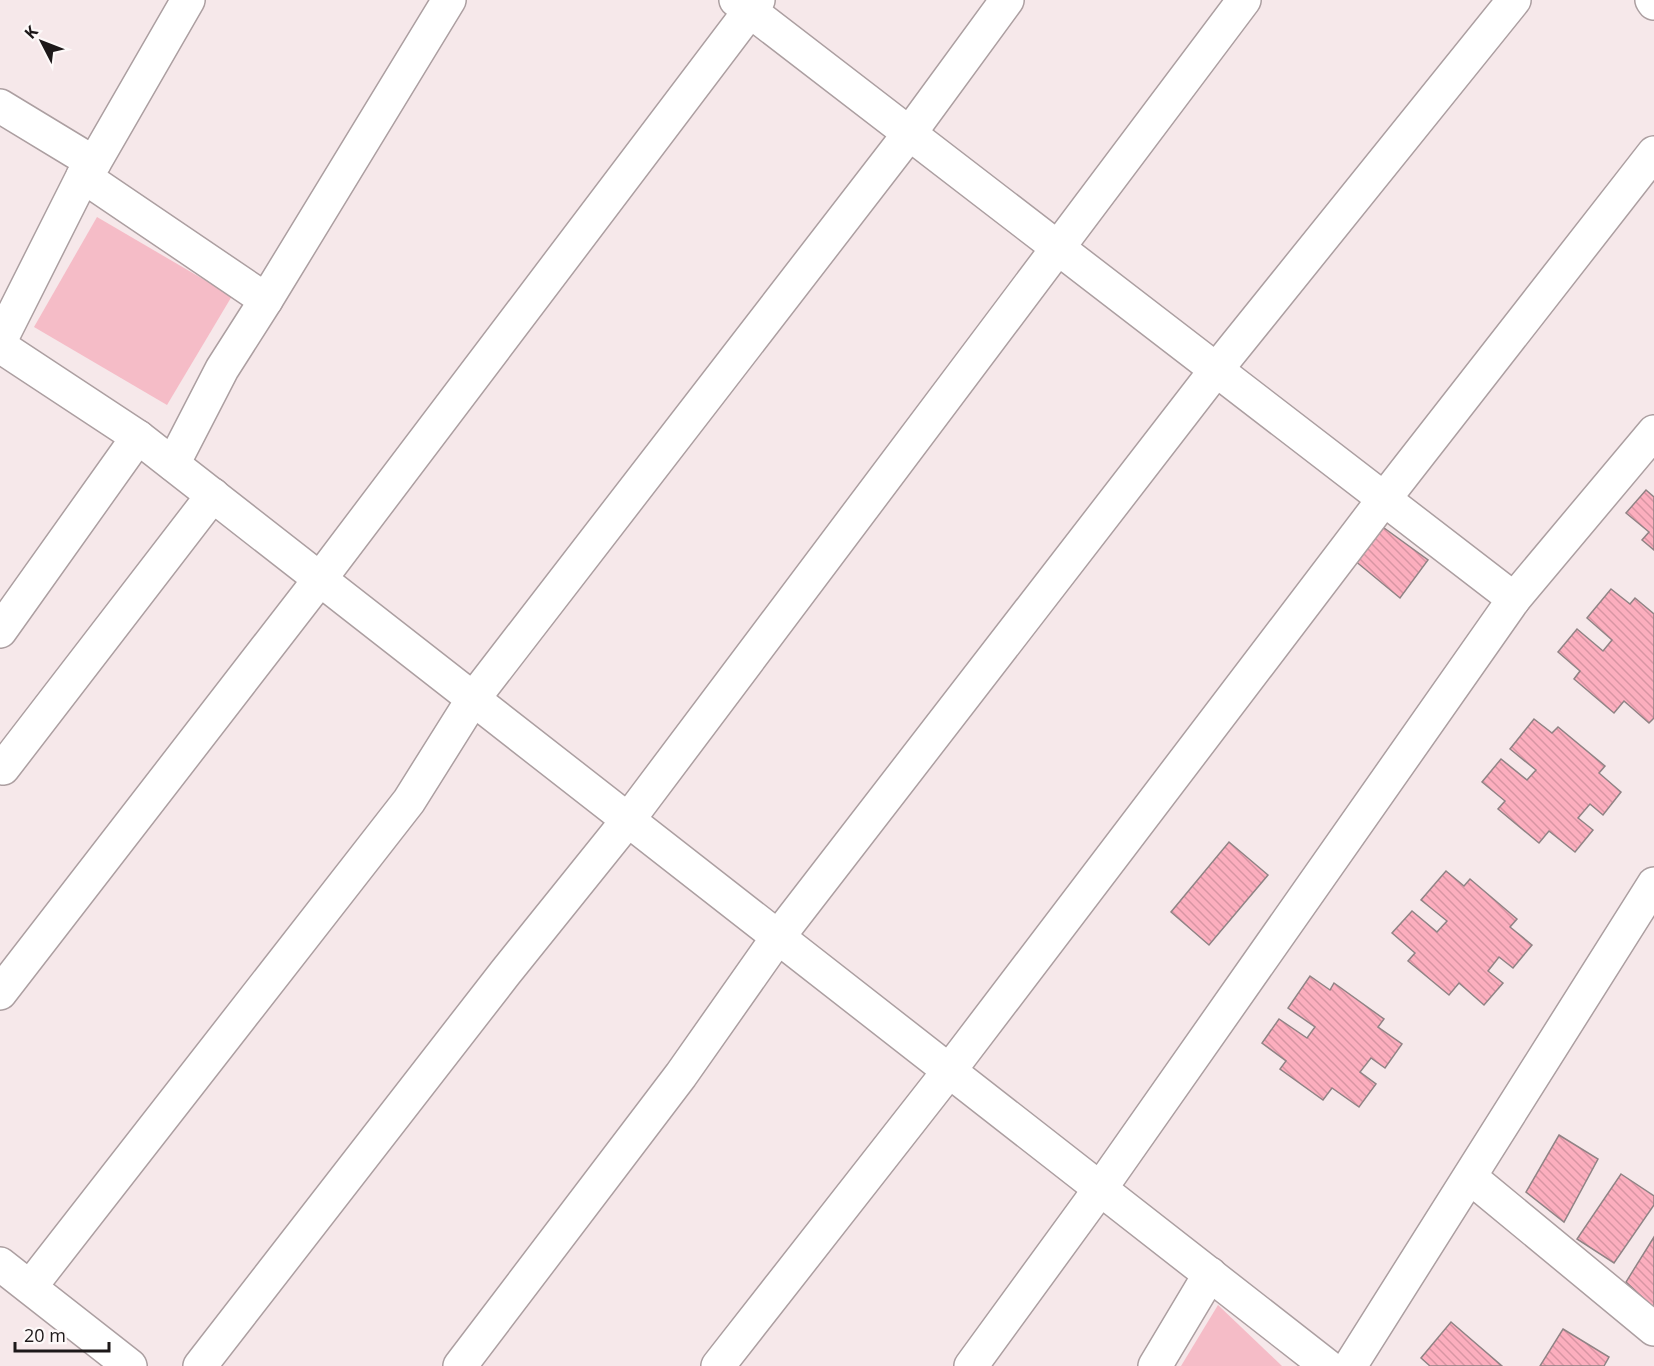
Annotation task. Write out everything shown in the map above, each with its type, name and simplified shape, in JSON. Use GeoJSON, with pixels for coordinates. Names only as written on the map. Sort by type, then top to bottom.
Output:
{"type":"FeatureCollection","features":[{"type":"Feature","properties":{"kind":"street"},"geometry":{"type":"LineString","coordinates":[[0,341],[88,169],[188,0]]}},
{"type":"Feature","properties":{"kind":"street"},"geometry":{"type":"LineString","coordinates":[[173,464],[222,369],[449,0]]}},
{"type":"Feature","properties":{"kind":"street"},"geometry":{"type":"LineString","coordinates":[[30,1287],[409,801],[474,699],[909,134],[1007,0]]}},
{"type":"Feature","properties":{"kind":"street"},"geometry":{"type":"LineString","coordinates":[[200,1366],[505,973],[628,820],[1244,0]]}},
{"type":"Feature","properties":{"kind":"street"},"geometry":{"type":"LineString","coordinates":[[460,1366],[681,1075],[778,937],[1216,370],[1515,0]]}},
{"type":"Feature","properties":{"kind":"street"},"geometry":{"type":"LineString","coordinates":[[0,993],[320,579],[748,4],[909,134],[1514,599]]}},
{"type":"Feature","properties":{"kind":"street"},"geometry":{"type":"LineString","coordinates":[[0,106],[266,300]]}},
{"type":"Feature","properties":{"kind":"street"},"geometry":{"type":"LineString","coordinates":[[718,1366],[949,1071],[1384,499],[1654,153]]}},
{"type":"Feature","properties":{"kind":"street"},"geometry":{"type":"LineString","coordinates":[[0,346],[138,437],[1327,1366]]}},
{"type":"Feature","properties":{"kind":"street"},"geometry":{"type":"LineString","coordinates":[[971,1366],[1100,1189],[1514,599],[1654,432]]}},
{"type":"Feature","properties":{"kind":"street"},"geometry":{"type":"LineString","coordinates":[[0,631],[138,437]]}},
{"type":"Feature","properties":{"kind":"street"},"geometry":{"type":"LineString","coordinates":[[0,766],[3,768],[11,758],[213,495]]}},
{"type":"Feature","properties":{"kind":"street"},"geometry":{"type":"LineString","coordinates":[[1350,1366],[1470,1177],[1643,925],[1654,884]]}},
{"type":"Feature","properties":{"kind":"street"},"geometry":{"type":"LineString","coordinates":[[1470,1177],[1654,1329]]}},
{"type":"Feature","properties":{"kind":"street"},"geometry":{"type":"LineString","coordinates":[[0,1264],[130,1366]]}},
{"type":"Feature","properties":{"kind":"street"},"geometry":{"type":"LineString","coordinates":[[1155,1366],[1210,1274]]}},
{"type":"Feature","properties":{"kind":"shaded area"},"geometry":{"type":"Polygon","coordinates":[[[97,217],[232,296],[167,405],[34,327],[97,217]]]}},
{"type":"Feature","properties":{"kind":"shaded area"},"geometry":{"type":"Polygon","coordinates":[[[1218,1305],[1282,1366],[1181,1366],[1218,1305]]]}},
{"type":"Feature","properties":{"kind":"building"},"geometry":{"type":"Polygon","coordinates":[[[1646,490],[1654,497],[1654,550],[1642,540],[1649,532],[1626,513],[1646,490]]]}},
{"type":"Feature","properties":{"kind":"building"},"geometry":{"type":"Polygon","coordinates":[[[1380,525],[1428,560],[1400,598],[1354,560],[1380,525]]]}},
{"type":"Feature","properties":{"kind":"building"},"geometry":{"type":"Polygon","coordinates":[[[1611,589],[1630,604],[1635,598],[1654,614],[1654,718],[1649,723],[1624,701],[1614,713],[1574,679],[1580,671],[1558,652],[1577,629],[1603,651],[1612,640],[1587,618],[1611,589]]]}},
{"type":"Feature","properties":{"kind":"building"},"geometry":{"type":"Polygon","coordinates":[[[1534,719],[1552,733],[1558,727],[1605,766],[1599,773],[1621,792],[1603,815],[1590,804],[1578,818],[1593,830],[1575,852],[1549,831],[1539,843],[1498,809],[1505,801],[1482,782],[1501,759],[1527,780],[1536,770],[1510,749],[1534,719]]]}},
{"type":"Feature","properties":{"kind":"building"},"geometry":{"type":"Polygon","coordinates":[[[1229,842],[1268,875],[1209,945],[1171,912],[1229,842]]]}},
{"type":"Feature","properties":{"kind":"building"},"geometry":{"type":"Polygon","coordinates":[[[1446,871],[1464,886],[1470,879],[1517,919],[1510,927],[1532,945],[1513,968],[1499,957],[1488,971],[1503,983],[1484,1005],[1459,983],[1449,995],[1408,961],[1415,953],[1392,933],[1412,911],[1437,932],[1447,921],[1421,900],[1446,871]]]}},
{"type":"Feature","properties":{"kind":"building"},"geometry":{"type":"Polygon","coordinates":[[[1310,976],[1330,990],[1334,983],[1384,1019],[1378,1027],[1402,1044],[1385,1068],[1371,1058],[1360,1072],[1376,1084],[1359,1107],[1332,1088],[1323,1100],[1280,1069],[1286,1061],[1262,1043],[1279,1019],[1307,1038],[1315,1027],[1288,1008],[1310,976]]]}},
{"type":"Feature","properties":{"kind":"building"},"geometry":{"type":"Polygon","coordinates":[[[1559,1135],[1598,1159],[1564,1222],[1526,1192],[1559,1135]]]}},
{"type":"Feature","properties":{"kind":"building"},"geometry":{"type":"Polygon","coordinates":[[[1621,1174],[1654,1196],[1654,1205],[1614,1263],[1577,1239],[1621,1174]]]}},
{"type":"Feature","properties":{"kind":"building"},"geometry":{"type":"Polygon","coordinates":[[[1654,1237],[1654,1308],[1626,1282],[1654,1237]]]}},
{"type":"Feature","properties":{"kind":"building"},"geometry":{"type":"Polygon","coordinates":[[[1451,1322],[1502,1366],[1430,1366],[1421,1358],[1451,1322]]]}},
{"type":"Feature","properties":{"kind":"building"},"geometry":{"type":"Polygon","coordinates":[[[1563,1329],[1609,1357],[1604,1366],[1540,1366],[1563,1329]]]}}]}
